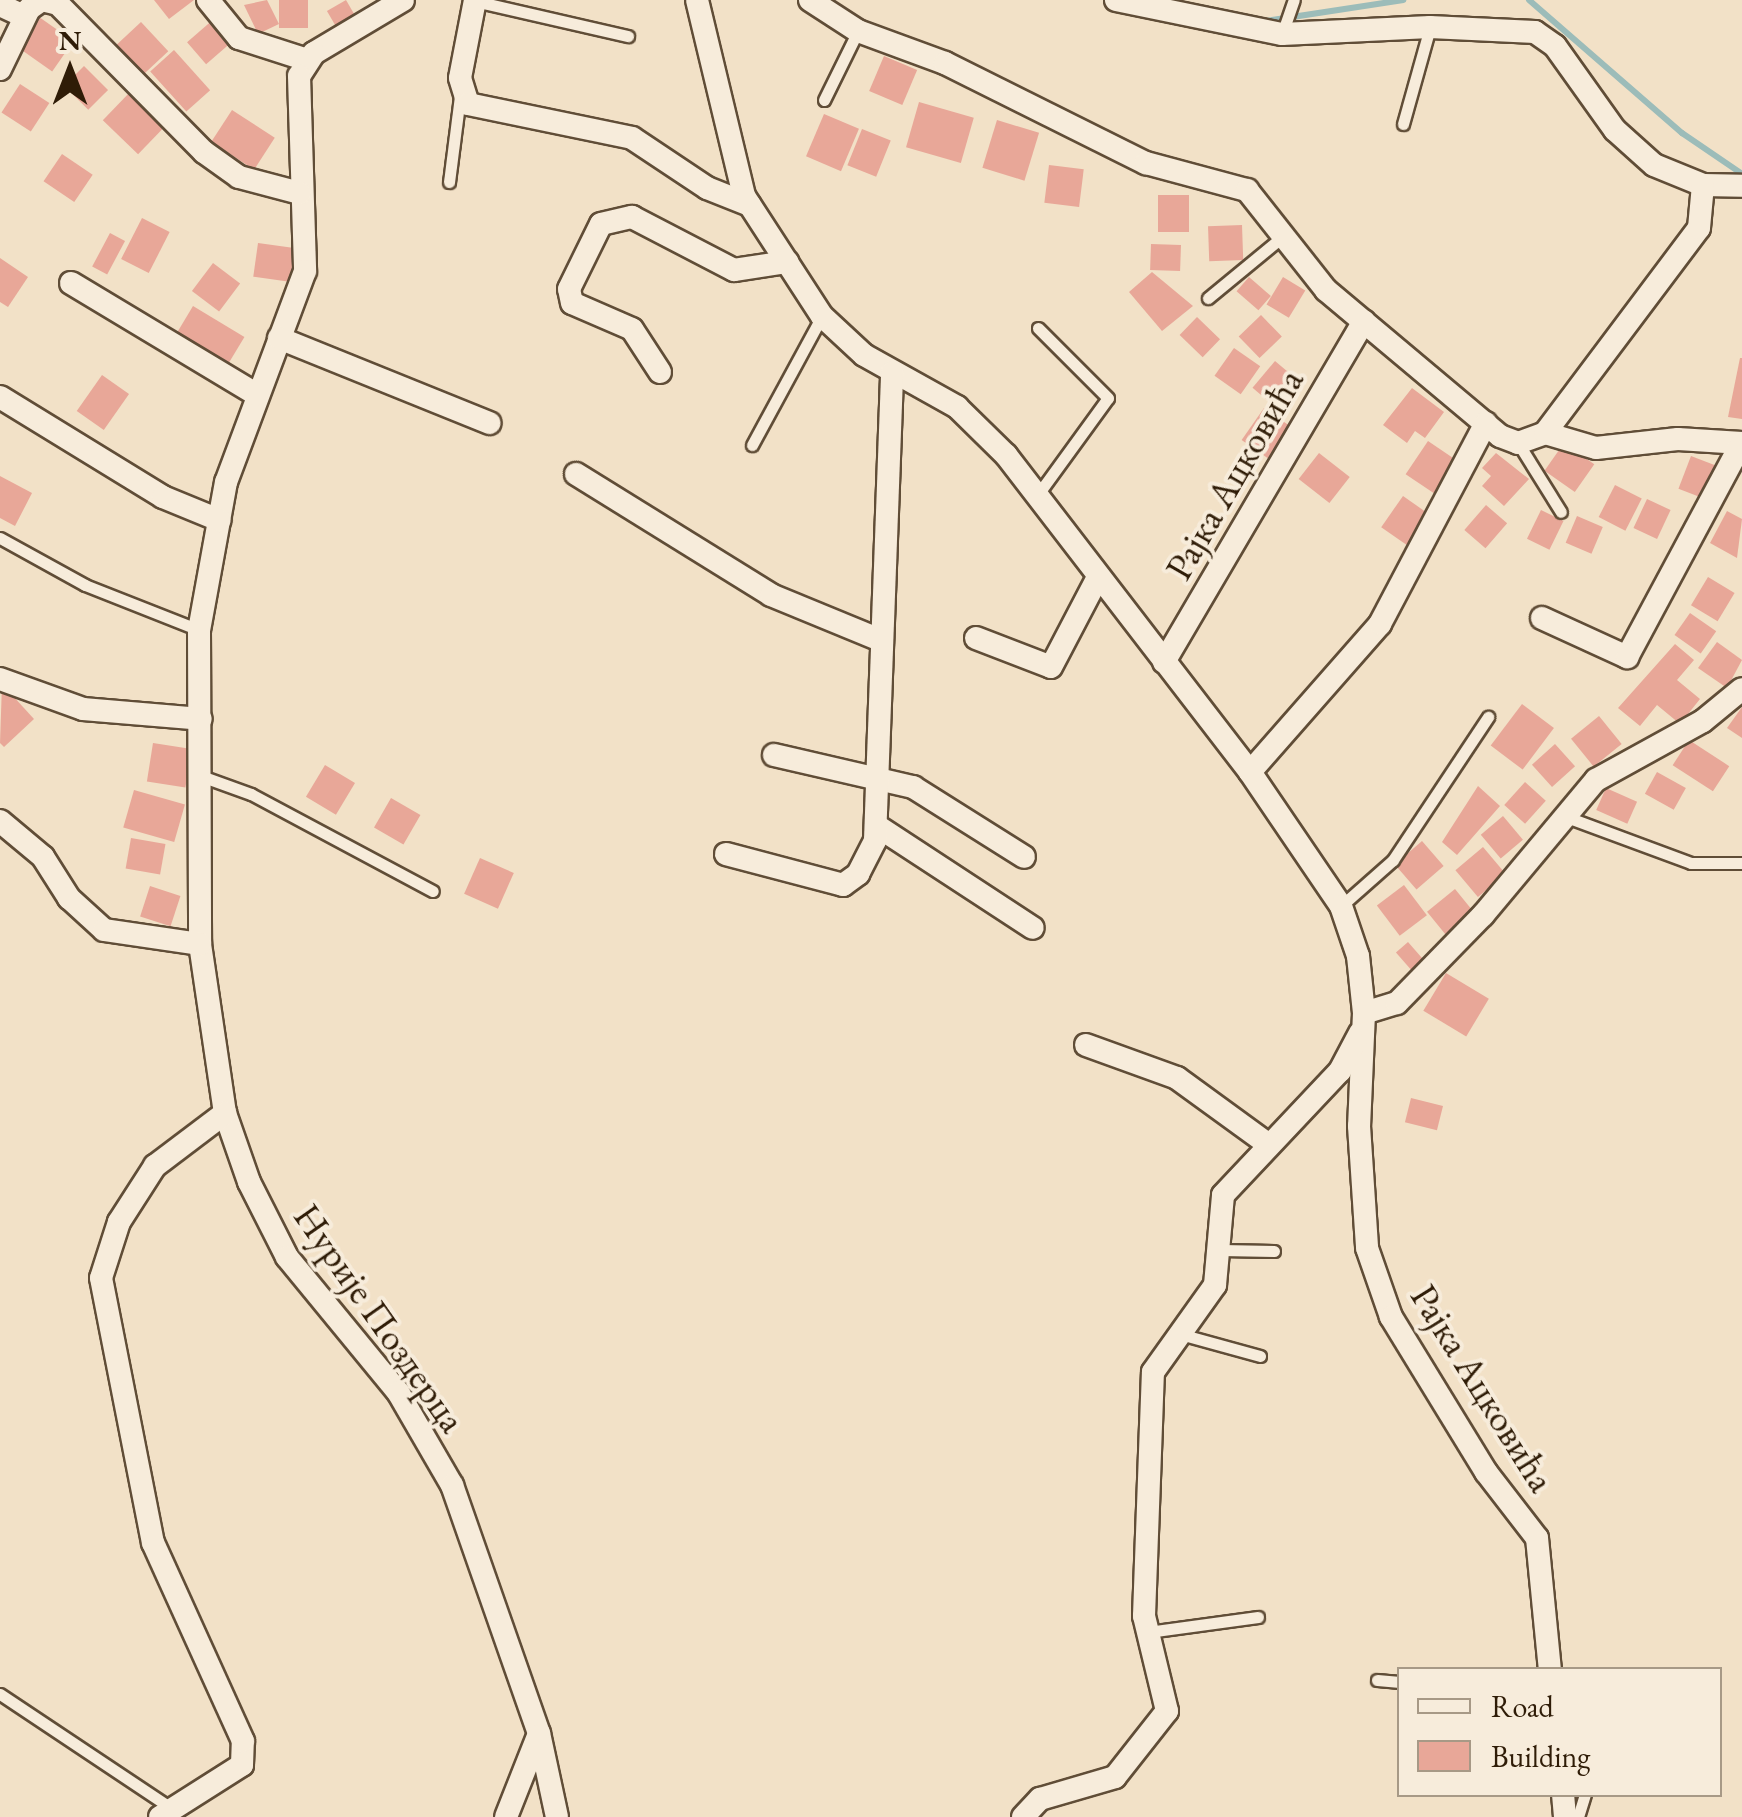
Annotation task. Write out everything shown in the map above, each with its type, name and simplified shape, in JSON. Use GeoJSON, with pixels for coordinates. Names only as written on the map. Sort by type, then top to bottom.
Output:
{"type":"FeatureCollection","features":[{"type":"Feature","properties":{"kind":"street"},"geometry":{"type":"LineString","coordinates":[[0,69],[24,16],[42,0],[58,4],[204,152],[239,178],[300,193]]}},
{"type":"Feature","properties":{"kind":"street"},"geometry":{"type":"LineString","coordinates":[[208,0],[238,38],[307,60],[403,0]]}},
{"type":"Feature","properties":{"kind":"street","name":"Рајка Ацковића"},"geometry":{"type":"LineString","coordinates":[[697,0],[750,205],[822,316],[892,372],[974,421],[1250,772],[1341,906],[1358,956],[1364,1018],[1359,1126],[1371,1264],[1391,1317],[1486,1472],[1537,1538],[1550,1667]]}},
{"type":"Feature","properties":{"kind":"street"},"geometry":{"type":"LineString","coordinates":[[810,0],[858,31],[945,63],[1146,163],[1247,190],[1308,272],[1486,423],[1518,443],[1545,433],[1700,228],[1703,185]]}},
{"type":"Feature","properties":{"kind":"street"},"geometry":{"type":"LineString","coordinates":[[1116,0],[1283,29],[1430,27],[1548,38],[1624,139],[1667,174],[1703,185],[1742,186]]}},
{"type":"Feature","properties":{"kind":"street"},"geometry":{"type":"LineString","coordinates":[[475,1],[465,98],[632,138],[707,188],[750,205]]}},
{"type":"Feature","properties":{"kind":"street"},"geometry":{"type":"LineString","coordinates":[[0,5],[24,16]]}},
{"type":"Feature","properties":{"kind":"street","name":"Нурије Поздерца"},"geometry":{"type":"LineString","coordinates":[[307,60],[296,107],[305,272],[256,394],[219,520],[199,630],[200,944],[225,1112],[287,1256],[398,1392],[452,1485],[539,1733],[557,1817]]}},
{"type":"Feature","properties":{"kind":"street"},"geometry":{"type":"LineString","coordinates":[[660,372],[632,330],[572,304],[570,289],[600,224],[632,217],[734,270],[787,262]]}},
{"type":"Feature","properties":{"kind":"street"},"geometry":{"type":"LineString","coordinates":[[71,283],[256,394]]}},
{"type":"Feature","properties":{"kind":"street","name":"Рајка Ацковића"},"geometry":{"type":"LineString","coordinates":[[1164,662],[1364,320]]}},
{"type":"Feature","properties":{"kind":"street"},"geometry":{"type":"LineString","coordinates":[[279,338],[489,423]]}},
{"type":"Feature","properties":{"kind":"street"},"geometry":{"type":"LineString","coordinates":[[726,854],[843,885],[866,862],[877,826],[880,640],[892,372]]}},
{"type":"Feature","properties":{"kind":"street"},"geometry":{"type":"LineString","coordinates":[[0,397],[163,496],[219,520]]}},
{"type":"Feature","properties":{"kind":"street"},"geometry":{"type":"LineString","coordinates":[[1250,772],[1380,624],[1486,423]]}},
{"type":"Feature","properties":{"kind":"street"},"geometry":{"type":"LineString","coordinates":[[1542,618],[1627,657],[1741,444],[1678,439],[1596,448],[1545,433]]}},
{"type":"Feature","properties":{"kind":"street"},"geometry":{"type":"LineString","coordinates":[[576,474],[772,595],[880,640]]}},
{"type":"Feature","properties":{"kind":"street"},"geometry":{"type":"LineString","coordinates":[[976,638],[1051,667],[1096,581]]}},
{"type":"Feature","properties":{"kind":"street"},"geometry":{"type":"LineString","coordinates":[[0,679],[83,709],[201,719]]}},
{"type":"Feature","properties":{"kind":"street"},"geometry":{"type":"LineString","coordinates":[[1023,1817],[1040,1799],[1115,1777],[1168,1711],[1148,1632],[1151,1384],[1161,1355],[1214,1286],[1221,1250],[1223,1195],[1265,1142],[1340,1071],[1364,1018],[1397,1003],[1606,772],[1703,721],[1742,689]]}},
{"type":"Feature","properties":{"kind":"street"},"geometry":{"type":"LineString","coordinates":[[774,755],[913,787],[1024,858]]}},
{"type":"Feature","properties":{"kind":"street"},"geometry":{"type":"LineString","coordinates":[[0,821],[43,857],[69,898],[104,930],[200,944]]}},
{"type":"Feature","properties":{"kind":"street"},"geometry":{"type":"LineString","coordinates":[[877,826],[1034,928]]}},
{"type":"Feature","properties":{"kind":"street"},"geometry":{"type":"LineString","coordinates":[[1086,1045],[1177,1078],[1265,1142]]}},
{"type":"Feature","properties":{"kind":"street"},"geometry":{"type":"LineString","coordinates":[[166,1813],[242,1765],[243,1741],[152,1543],[101,1278],[119,1222],[155,1166],[225,1112]]}},
{"type":"Feature","properties":{"kind":"street"},"geometry":{"type":"LineString","coordinates":[[506,1817],[539,1733]]}},
{"type":"Feature","properties":{"kind":"lane"},"geometry":{"type":"LineString","coordinates":[[1283,29],[1294,0]]}},
{"type":"Feature","properties":{"kind":"lane"},"geometry":{"type":"LineString","coordinates":[[475,1],[628,36]]}},
{"type":"Feature","properties":{"kind":"lane"},"geometry":{"type":"LineString","coordinates":[[1403,124],[1430,27]]}},
{"type":"Feature","properties":{"kind":"lane"},"geometry":{"type":"LineString","coordinates":[[824,100],[858,31]]}},
{"type":"Feature","properties":{"kind":"lane"},"geometry":{"type":"LineString","coordinates":[[449,182],[465,98]]}},
{"type":"Feature","properties":{"kind":"lane"},"geometry":{"type":"LineString","coordinates":[[1208,298],[1282,237]]}},
{"type":"Feature","properties":{"kind":"lane"},"geometry":{"type":"LineString","coordinates":[[752,444],[822,316]]}},
{"type":"Feature","properties":{"kind":"lane"},"geometry":{"type":"LineString","coordinates":[[1036,496],[1108,398],[1038,328]]}},
{"type":"Feature","properties":{"kind":"lane"},"geometry":{"type":"LineString","coordinates":[[1518,443],[1561,512]]}},
{"type":"Feature","properties":{"kind":"lane"},"geometry":{"type":"LineString","coordinates":[[0,538],[85,584],[199,630]]}},
{"type":"Feature","properties":{"kind":"lane"},"geometry":{"type":"LineString","coordinates":[[1341,906],[1393,860],[1488,716]]}},
{"type":"Feature","properties":{"kind":"lane"},"geometry":{"type":"LineString","coordinates":[[200,776],[251,794],[433,891]]}},
{"type":"Feature","properties":{"kind":"lane"},"geometry":{"type":"LineString","coordinates":[[1564,816],[1691,864],[1742,863]]}},
{"type":"Feature","properties":{"kind":"lane"},"geometry":{"type":"LineString","coordinates":[[1221,1250],[1274,1250]]}},
{"type":"Feature","properties":{"kind":"lane"},"geometry":{"type":"LineString","coordinates":[[1180,1334],[1260,1356]]}},
{"type":"Feature","properties":{"kind":"lane"},"geometry":{"type":"LineString","coordinates":[[1148,1632],[1258,1616]]}},
{"type":"Feature","properties":{"kind":"lane"},"geometry":{"type":"LineString","coordinates":[[1377,1680],[1397,1682]]}},
{"type":"Feature","properties":{"kind":"lane"},"geometry":{"type":"LineString","coordinates":[[0,1694],[166,1813]]}},
{"type":"Feature","properties":{"kind":"building"},"geometry":{"type":"Polygon","coordinates":[[[154,0],[194,0],[169,19],[154,0]]]}},
{"type":"Feature","properties":{"kind":"building"},"geometry":{"type":"Polygon","coordinates":[[[267,0],[279,24],[258,34],[244,5],[267,0]]]}},
{"type":"Feature","properties":{"kind":"building"},"geometry":{"type":"Polygon","coordinates":[[[279,0],[308,0],[308,28],[279,28],[279,0]]]}},
{"type":"Feature","properties":{"kind":"building"},"geometry":{"type":"Polygon","coordinates":[[[346,0],[356,17],[337,28],[327,11],[346,0]]]}},
{"type":"Feature","properties":{"kind":"building"},"geometry":{"type":"Polygon","coordinates":[[[39,17],[73,41],[52,71],[18,47],[39,17]]]}},
{"type":"Feature","properties":{"kind":"building"},"geometry":{"type":"Polygon","coordinates":[[[215,18],[234,40],[206,64],[187,42],[215,18]]]}},
{"type":"Feature","properties":{"kind":"building"},"geometry":{"type":"Polygon","coordinates":[[[141,22],[168,51],[144,74],[117,45],[141,22]]]}},
{"type":"Feature","properties":{"kind":"building"},"geometry":{"type":"Polygon","coordinates":[[[174,50],[210,90],[186,112],[150,71],[174,50]]]}},
{"type":"Feature","properties":{"kind":"building"},"geometry":{"type":"Polygon","coordinates":[[[884,56],[917,70],[902,105],[869,91],[884,56]]]}},
{"type":"Feature","properties":{"kind":"building"},"geometry":{"type":"Polygon","coordinates":[[[84,66],[108,90],[88,110],[64,86],[84,66]]]}},
{"type":"Feature","properties":{"kind":"building"},"geometry":{"type":"Polygon","coordinates":[[[20,84],[49,103],[31,132],[1,113],[20,84]]]}},
{"type":"Feature","properties":{"kind":"building"},"geometry":{"type":"Polygon","coordinates":[[[132,90],[167,124],[138,154],[103,120],[132,90]]]}},
{"type":"Feature","properties":{"kind":"building"},"geometry":{"type":"Polygon","coordinates":[[[919,102],[974,118],[961,163],[906,147],[919,102]]]}},
{"type":"Feature","properties":{"kind":"building"},"geometry":{"type":"Polygon","coordinates":[[[232,110],[275,138],[254,170],[211,142],[232,110]]]}},
{"type":"Feature","properties":{"kind":"building"},"geometry":{"type":"Polygon","coordinates":[[[824,114],[859,129],[841,171],[806,156],[824,114]]]}},
{"type":"Feature","properties":{"kind":"building"},"geometry":{"type":"Polygon","coordinates":[[[997,120],[1039,133],[1024,181],[982,168],[997,120]]]}},
{"type":"Feature","properties":{"kind":"building"},"geometry":{"type":"Polygon","coordinates":[[[862,129],[891,141],[876,177],[847,165],[862,129]]]}},
{"type":"Feature","properties":{"kind":"building"},"geometry":{"type":"Polygon","coordinates":[[[62,154],[93,175],[74,202],[44,181],[62,154]]]}},
{"type":"Feature","properties":{"kind":"building"},"geometry":{"type":"Polygon","coordinates":[[[1049,165],[1084,169],[1079,207],[1044,203],[1049,165]]]}},
{"type":"Feature","properties":{"kind":"building"},"geometry":{"type":"Polygon","coordinates":[[[1158,195],[1189,195],[1189,232],[1158,232],[1158,195]]]}},
{"type":"Feature","properties":{"kind":"building"},"geometry":{"type":"Polygon","coordinates":[[[142,218],[170,232],[149,273],[121,259],[142,218]]]}},
{"type":"Feature","properties":{"kind":"building"},"geometry":{"type":"Polygon","coordinates":[[[1242,225],[1243,260],[1209,261],[1208,226],[1242,225]]]}},
{"type":"Feature","properties":{"kind":"building"},"geometry":{"type":"Polygon","coordinates":[[[110,233],[125,241],[107,275],[92,267],[110,233]]]}},
{"type":"Feature","properties":{"kind":"building"},"geometry":{"type":"Polygon","coordinates":[[[258,243],[300,249],[295,283],[253,277],[258,243]]]}},
{"type":"Feature","properties":{"kind":"building"},"geometry":{"type":"Polygon","coordinates":[[[1151,244],[1181,245],[1180,271],[1150,270],[1151,244]]]}},
{"type":"Feature","properties":{"kind":"building"},"geometry":{"type":"Polygon","coordinates":[[[0,258],[28,277],[8,307],[0,302],[0,258]]]}},
{"type":"Feature","properties":{"kind":"building"},"geometry":{"type":"Polygon","coordinates":[[[213,263],[240,283],[219,311],[192,291],[213,263]]]}},
{"type":"Feature","properties":{"kind":"building"},"geometry":{"type":"Polygon","coordinates":[[[1152,272],[1193,306],[1162,331],[1129,292],[1152,272]]]}},
{"type":"Feature","properties":{"kind":"building"},"geometry":{"type":"Polygon","coordinates":[[[1249,277],[1271,296],[1258,310],[1237,291],[1249,277]]]}},
{"type":"Feature","properties":{"kind":"building"},"geometry":{"type":"Polygon","coordinates":[[[1283,277],[1305,290],[1289,318],[1267,304],[1283,277]]]}},
{"type":"Feature","properties":{"kind":"building"},"geometry":{"type":"Polygon","coordinates":[[[193,306],[244,337],[227,366],[175,335],[193,306]]]}},
{"type":"Feature","properties":{"kind":"building"},"geometry":{"type":"Polygon","coordinates":[[[1261,315],[1282,337],[1260,358],[1239,337],[1261,315]]]}},
{"type":"Feature","properties":{"kind":"building"},"geometry":{"type":"Polygon","coordinates":[[[1197,317],[1220,339],[1203,357],[1180,335],[1197,317]]]}},
{"type":"Feature","properties":{"kind":"building"},"geometry":{"type":"Polygon","coordinates":[[[1234,348],[1260,366],[1241,394],[1214,376],[1234,348]]]}},
{"type":"Feature","properties":{"kind":"building"},"geometry":{"type":"Polygon","coordinates":[[[1742,358],[1742,419],[1728,417],[1742,358]]]}},
{"type":"Feature","properties":{"kind":"building"},"geometry":{"type":"Polygon","coordinates":[[[1275,361],[1302,383],[1279,410],[1253,388],[1275,361]]]}},
{"type":"Feature","properties":{"kind":"building"},"geometry":{"type":"Polygon","coordinates":[[[102,375],[129,394],[104,430],[77,411],[102,375]]]}},
{"type":"Feature","properties":{"kind":"building"},"geometry":{"type":"Polygon","coordinates":[[[1412,388],[1444,412],[1425,438],[1415,431],[1407,443],[1383,425],[1412,388]]]}},
{"type":"Feature","properties":{"kind":"building"},"geometry":{"type":"Polygon","coordinates":[[[1264,408],[1290,426],[1268,458],[1242,440],[1264,408]]]}},
{"type":"Feature","properties":{"kind":"building"},"geometry":{"type":"Polygon","coordinates":[[[1428,441],[1458,461],[1435,494],[1406,474],[1428,441]]]}},
{"type":"Feature","properties":{"kind":"building"},"geometry":{"type":"Polygon","coordinates":[[[1564,443],[1594,464],[1575,492],[1544,471],[1564,443]]]}},
{"type":"Feature","properties":{"kind":"building"},"geometry":{"type":"Polygon","coordinates":[[[1319,453],[1350,477],[1329,503],[1299,479],[1319,453]]]}},
{"type":"Feature","properties":{"kind":"building"},"geometry":{"type":"Polygon","coordinates":[[[1496,453],[1529,479],[1504,506],[1482,486],[1491,476],[1482,468],[1496,453]]]}},
{"type":"Feature","properties":{"kind":"building"},"geometry":{"type":"Polygon","coordinates":[[[1691,456],[1719,467],[1706,499],[1678,489],[1691,456]]]}},
{"type":"Feature","properties":{"kind":"building"},"geometry":{"type":"Polygon","coordinates":[[[0,476],[32,493],[15,526],[0,518],[0,476]]]}},
{"type":"Feature","properties":{"kind":"building"},"geometry":{"type":"Polygon","coordinates":[[[1615,485],[1642,499],[1625,531],[1599,517],[1615,485]]]}},
{"type":"Feature","properties":{"kind":"building"},"geometry":{"type":"Polygon","coordinates":[[[1403,496],[1430,515],[1408,546],[1381,527],[1403,496]]]}},
{"type":"Feature","properties":{"kind":"building"},"geometry":{"type":"Polygon","coordinates":[[[1647,499],[1671,510],[1657,539],[1633,528],[1647,499]]]}},
{"type":"Feature","properties":{"kind":"building"},"geometry":{"type":"Polygon","coordinates":[[[1486,505],[1507,523],[1485,548],[1464,530],[1486,505]]]}},
{"type":"Feature","properties":{"kind":"building"},"geometry":{"type":"Polygon","coordinates":[[[1541,510],[1563,521],[1549,550],[1527,539],[1541,510]]]}},
{"type":"Feature","properties":{"kind":"building"},"geometry":{"type":"Polygon","coordinates":[[[1727,511],[1742,519],[1737,558],[1710,543],[1727,511]]]}},
{"type":"Feature","properties":{"kind":"building"},"geometry":{"type":"Polygon","coordinates":[[[1577,516],[1603,527],[1591,554],[1566,543],[1577,516]]]}},
{"type":"Feature","properties":{"kind":"building"},"geometry":{"type":"Polygon","coordinates":[[[1708,577],[1735,593],[1718,621],[1691,605],[1708,577]]]}},
{"type":"Feature","properties":{"kind":"building"},"geometry":{"type":"Polygon","coordinates":[[[1690,613],[1716,631],[1701,653],[1675,635],[1690,613]]]}},
{"type":"Feature","properties":{"kind":"building"},"geometry":{"type":"Polygon","coordinates":[[[1717,642],[1742,660],[1727,688],[1698,668],[1717,642]]]}},
{"type":"Feature","properties":{"kind":"building"},"geometry":{"type":"Polygon","coordinates":[[[1675,644],[1694,660],[1677,680],[1700,699],[1680,724],[1657,705],[1640,726],[1618,708],[1675,644]]]}},
{"type":"Feature","properties":{"kind":"building"},"geometry":{"type":"Polygon","coordinates":[[[2,684],[34,719],[4,747],[0,743],[2,684]]]}},
{"type":"Feature","properties":{"kind":"building"},"geometry":{"type":"Polygon","coordinates":[[[1522,704],[1554,728],[1523,770],[1491,746],[1522,704]]]}},
{"type":"Feature","properties":{"kind":"building"},"geometry":{"type":"Polygon","coordinates":[[[1742,707],[1742,738],[1727,728],[1742,707]]]}},
{"type":"Feature","properties":{"kind":"building"},"geometry":{"type":"Polygon","coordinates":[[[1599,716],[1622,744],[1594,767],[1571,739],[1599,716]]]}},
{"type":"Feature","properties":{"kind":"building"},"geometry":{"type":"Polygon","coordinates":[[[1689,740],[1729,766],[1713,791],[1673,765],[1689,740]]]}},
{"type":"Feature","properties":{"kind":"building"},"geometry":{"type":"Polygon","coordinates":[[[153,743],[192,749],[185,788],[147,782],[153,743]]]}},
{"type":"Feature","properties":{"kind":"building"},"geometry":{"type":"Polygon","coordinates":[[[1555,744],[1575,766],[1552,787],[1532,765],[1555,744]]]}},
{"type":"Feature","properties":{"kind":"building"},"geometry":{"type":"Polygon","coordinates":[[[325,765],[355,783],[336,815],[306,797],[325,765]]]}},
{"type":"Feature","properties":{"kind":"building"},"geometry":{"type":"Polygon","coordinates":[[[1657,772],[1686,788],[1674,810],[1645,794],[1657,772]]]}},
{"type":"Feature","properties":{"kind":"building"},"geometry":{"type":"Polygon","coordinates":[[[1525,782],[1546,801],[1525,824],[1504,805],[1525,782]]]}},
{"type":"Feature","properties":{"kind":"building"},"geometry":{"type":"Polygon","coordinates":[[[1478,786],[1500,806],[1457,855],[1442,842],[1478,786]]]}},
{"type":"Feature","properties":{"kind":"building"},"geometry":{"type":"Polygon","coordinates":[[[1606,788],[1637,802],[1627,824],[1596,810],[1606,788]]]}},
{"type":"Feature","properties":{"kind":"building"},"geometry":{"type":"Polygon","coordinates":[[[134,790],[185,805],[174,842],[123,827],[134,790]]]}},
{"type":"Feature","properties":{"kind":"building"},"geometry":{"type":"Polygon","coordinates":[[[391,798],[420,815],[403,844],[374,827],[391,798]]]}},
{"type":"Feature","properties":{"kind":"building"},"geometry":{"type":"Polygon","coordinates":[[[1503,816],[1523,840],[1501,858],[1481,835],[1503,816]]]}},
{"type":"Feature","properties":{"kind":"building"},"geometry":{"type":"Polygon","coordinates":[[[131,838],[165,844],[160,875],[126,869],[131,838]]]}},
{"type":"Feature","properties":{"kind":"building"},"geometry":{"type":"Polygon","coordinates":[[[1422,841],[1444,866],[1416,890],[1395,865],[1422,841]]]}},
{"type":"Feature","properties":{"kind":"building"},"geometry":{"type":"Polygon","coordinates":[[[1483,847],[1505,874],[1478,897],[1455,870],[1483,847]]]}},
{"type":"Feature","properties":{"kind":"building"},"geometry":{"type":"Polygon","coordinates":[[[480,858],[514,873],[498,909],[464,894],[480,858]]]}},
{"type":"Feature","properties":{"kind":"building"},"geometry":{"type":"Polygon","coordinates":[[[1404,885],[1427,915],[1400,936],[1377,905],[1404,885]]]}},
{"type":"Feature","properties":{"kind":"building"},"geometry":{"type":"Polygon","coordinates":[[[150,886],[180,896],[171,926],[140,916],[150,886]]]}},
{"type":"Feature","properties":{"kind":"building"},"geometry":{"type":"Polygon","coordinates":[[[1455,889],[1475,914],[1447,937],[1427,912],[1455,889]]]}},
{"type":"Feature","properties":{"kind":"building"},"geometry":{"type":"Polygon","coordinates":[[[1408,942],[1423,959],[1411,970],[1396,952],[1408,942]]]}},
{"type":"Feature","properties":{"kind":"building"},"geometry":{"type":"Polygon","coordinates":[[[1446,973],[1489,999],[1466,1036],[1423,1011],[1446,973]]]}},
{"type":"Feature","properties":{"kind":"building"},"geometry":{"type":"Polygon","coordinates":[[[1411,1098],[1443,1106],[1437,1130],[1405,1122],[1411,1098]]]}},
{"type":"Feature","properties":{"kind":"waterway"},"geometry":{"type":"LineString","coordinates":[[1266,21],[1403,0]]}},
{"type":"Feature","properties":{"kind":"waterway"},"geometry":{"type":"LineString","coordinates":[[1529,0],[1682,133],[1742,174]]}}]}
